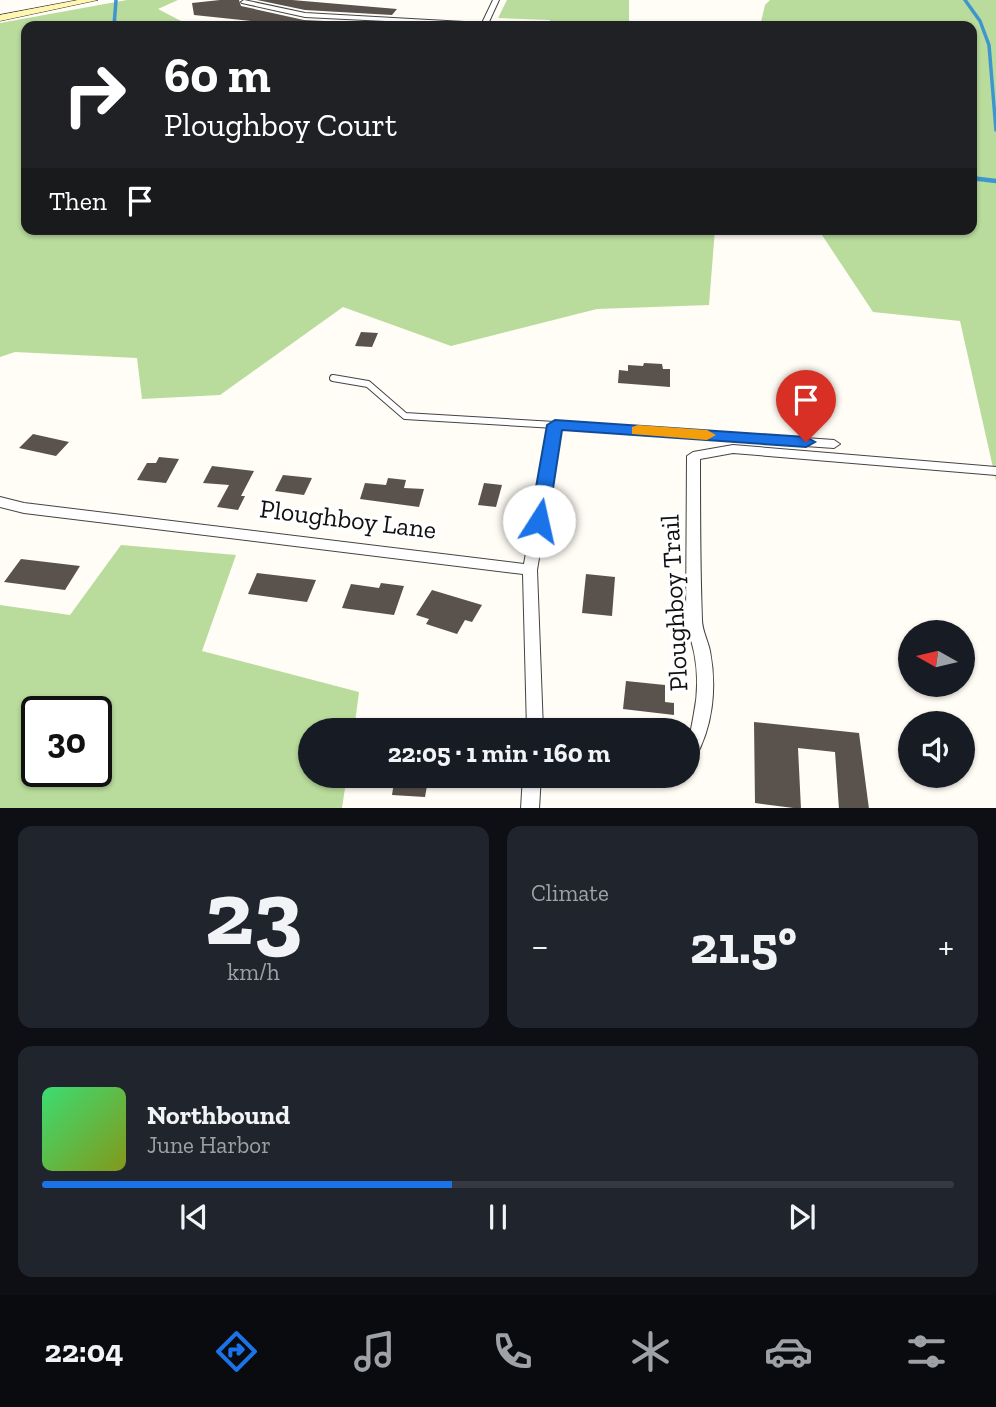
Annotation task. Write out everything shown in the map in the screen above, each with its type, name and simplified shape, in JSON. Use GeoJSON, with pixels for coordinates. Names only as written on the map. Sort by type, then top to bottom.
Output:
{"type":"FeatureCollection","features":[{"type":"Feature","properties":{"kind":"main road"},"geometry":{"type":"LineString","coordinates":[[0,18],[93,0]]}},
{"type":"Feature","properties":{"kind":"street"},"geometry":{"type":"LineString","coordinates":[[486,21],[496,0]]}},
{"type":"Feature","properties":{"kind":"street"},"geometry":{"type":"LineString","coordinates":[[244,2],[305,15],[403,21]]}},
{"type":"Feature","properties":{"kind":"street"},"geometry":{"type":"LineString","coordinates":[[535,718],[530,569],[555,425],[834,444]]}},
{"type":"Feature","properties":{"kind":"street","name":"Ploughboy Trail"},"geometry":{"type":"LineString","coordinates":[[700,736],[703,707],[702,640],[694,625],[693,456],[733,449],[996,471]]}},
{"type":"Feature","properties":{"kind":"street","name":"Ploughboy Lane"},"geometry":{"type":"LineString","coordinates":[[0,502],[24,508],[530,569]]}},
{"type":"Feature","properties":{"kind":"street"},"geometry":{"type":"LineString","coordinates":[[530,808],[531,788]]}},
{"type":"Feature","properties":{"kind":"lane"},"geometry":{"type":"LineString","coordinates":[[333,378],[368,384],[405,416],[555,425]]}},
{"type":"Feature","properties":{"kind":"green space"},"geometry":{"type":"Polygon","coordinates":[[[127,0],[178,0],[158,9],[181,21],[21,21],[21,235],[715,235],[709,305],[597,309],[451,346],[343,307],[220,395],[142,399],[137,358],[15,352],[0,357],[0,23],[127,0]]]}},
{"type":"Feature","properties":{"kind":"green space"},"geometry":{"type":"Polygon","coordinates":[[[507,0],[629,0],[629,21],[498,18],[507,0]]]}},
{"type":"Feature","properties":{"kind":"green space"},"geometry":{"type":"Polygon","coordinates":[[[770,0],[996,0],[996,481],[960,321],[873,312],[822,235],[977,235],[977,21],[761,21],[765,5],[770,0]]]}},
{"type":"Feature","properties":{"kind":"green space"},"geometry":{"type":"Polygon","coordinates":[[[121,545],[236,555],[202,651],[359,692],[356,718],[298,718],[298,788],[345,788],[342,808],[0,808],[0,605],[70,615],[121,545]]]}},
{"type":"Feature","properties":{"kind":"building"},"geometry":{"type":"Polygon","coordinates":[[[239,0],[241,6],[304,20],[324,21],[251,21],[194,15],[192,3],[239,0]]]}},
{"type":"Feature","properties":{"kind":"building"},"geometry":{"type":"Polygon","coordinates":[[[257,0],[292,0],[397,9],[392,15],[305,10],[257,0]]]}},
{"type":"Feature","properties":{"kind":"building"},"geometry":{"type":"Polygon","coordinates":[[[361,332],[378,333],[372,347],[355,346],[361,332]]]}},
{"type":"Feature","properties":{"kind":"building"},"geometry":{"type":"Polygon","coordinates":[[[644,363],[662,364],[663,369],[670,369],[670,387],[618,383],[619,370],[628,371],[628,365],[643,366],[644,363]]]}},
{"type":"Feature","properties":{"kind":"building"},"geometry":{"type":"Polygon","coordinates":[[[33,434],[69,442],[56,456],[19,448],[33,434]]]}},
{"type":"Feature","properties":{"kind":"building"},"geometry":{"type":"Polygon","coordinates":[[[159,457],[179,459],[166,483],[137,480],[147,463],[156,463],[159,457]]]}},
{"type":"Feature","properties":{"kind":"building"},"geometry":{"type":"Polygon","coordinates":[[[212,466],[254,471],[241,496],[245,496],[238,510],[217,507],[229,485],[203,483],[212,466]]]}},
{"type":"Feature","properties":{"kind":"building"},"geometry":{"type":"Polygon","coordinates":[[[283,475],[312,478],[304,495],[275,491],[283,475]]]}},
{"type":"Feature","properties":{"kind":"building"},"geometry":{"type":"Polygon","coordinates":[[[388,478],[406,480],[404,488],[424,489],[419,507],[360,499],[365,483],[386,485],[388,478]]]}},
{"type":"Feature","properties":{"kind":"building"},"geometry":{"type":"Polygon","coordinates":[[[484,483],[502,485],[496,507],[478,505],[484,483]]]}},
{"type":"Feature","properties":{"kind":"building"},"geometry":{"type":"Polygon","coordinates":[[[21,559],[80,566],[65,590],[4,582],[21,559]]]}},
{"type":"Feature","properties":{"kind":"building"},"geometry":{"type":"Polygon","coordinates":[[[257,573],[316,580],[307,602],[248,594],[257,573]]]}},
{"type":"Feature","properties":{"kind":"building"},"geometry":{"type":"Polygon","coordinates":[[[586,574],[615,577],[612,616],[582,613],[586,574]]]}},
{"type":"Feature","properties":{"kind":"building"},"geometry":{"type":"Polygon","coordinates":[[[381,583],[404,586],[394,615],[342,608],[351,584],[379,588],[381,583]]]}},
{"type":"Feature","properties":{"kind":"building"},"geometry":{"type":"Polygon","coordinates":[[[432,590],[482,605],[472,622],[465,620],[457,634],[426,624],[429,619],[416,615],[432,590]]]}},
{"type":"Feature","properties":{"kind":"building"},"geometry":{"type":"Polygon","coordinates":[[[626,681],[665,685],[665,702],[674,703],[674,715],[623,709],[626,681]]]}},
{"type":"Feature","properties":{"kind":"building"},"geometry":{"type":"Polygon","coordinates":[[[754,722],[859,733],[869,808],[839,808],[835,752],[798,748],[801,808],[755,803],[754,722]]]}},
{"type":"Feature","properties":{"kind":"building"},"geometry":{"type":"Polygon","coordinates":[[[393,788],[427,788],[425,797],[392,795],[393,788]]]}},
{"type":"Feature","properties":{"kind":"waterway"},"geometry":{"type":"LineString","coordinates":[[114,21],[116,0]]}},
{"type":"Feature","properties":{"kind":"waterway"},"geometry":{"type":"LineString","coordinates":[[965,0],[980,21],[989,45],[996,130]]}},
{"type":"Feature","properties":{"kind":"waterway"},"geometry":{"type":"LineString","coordinates":[[977,179],[996,181]]}},
{"type":"Feature","properties":{"kind":"slow traffic"},"geometry":{"type":"LineString","coordinates":[[638,430],[707,435]]}},
{"type":"Feature","properties":{"kind":"route"},"geometry":{"type":"LineString","coordinates":[[539,521],[555,425],[806,442]]}}]}
